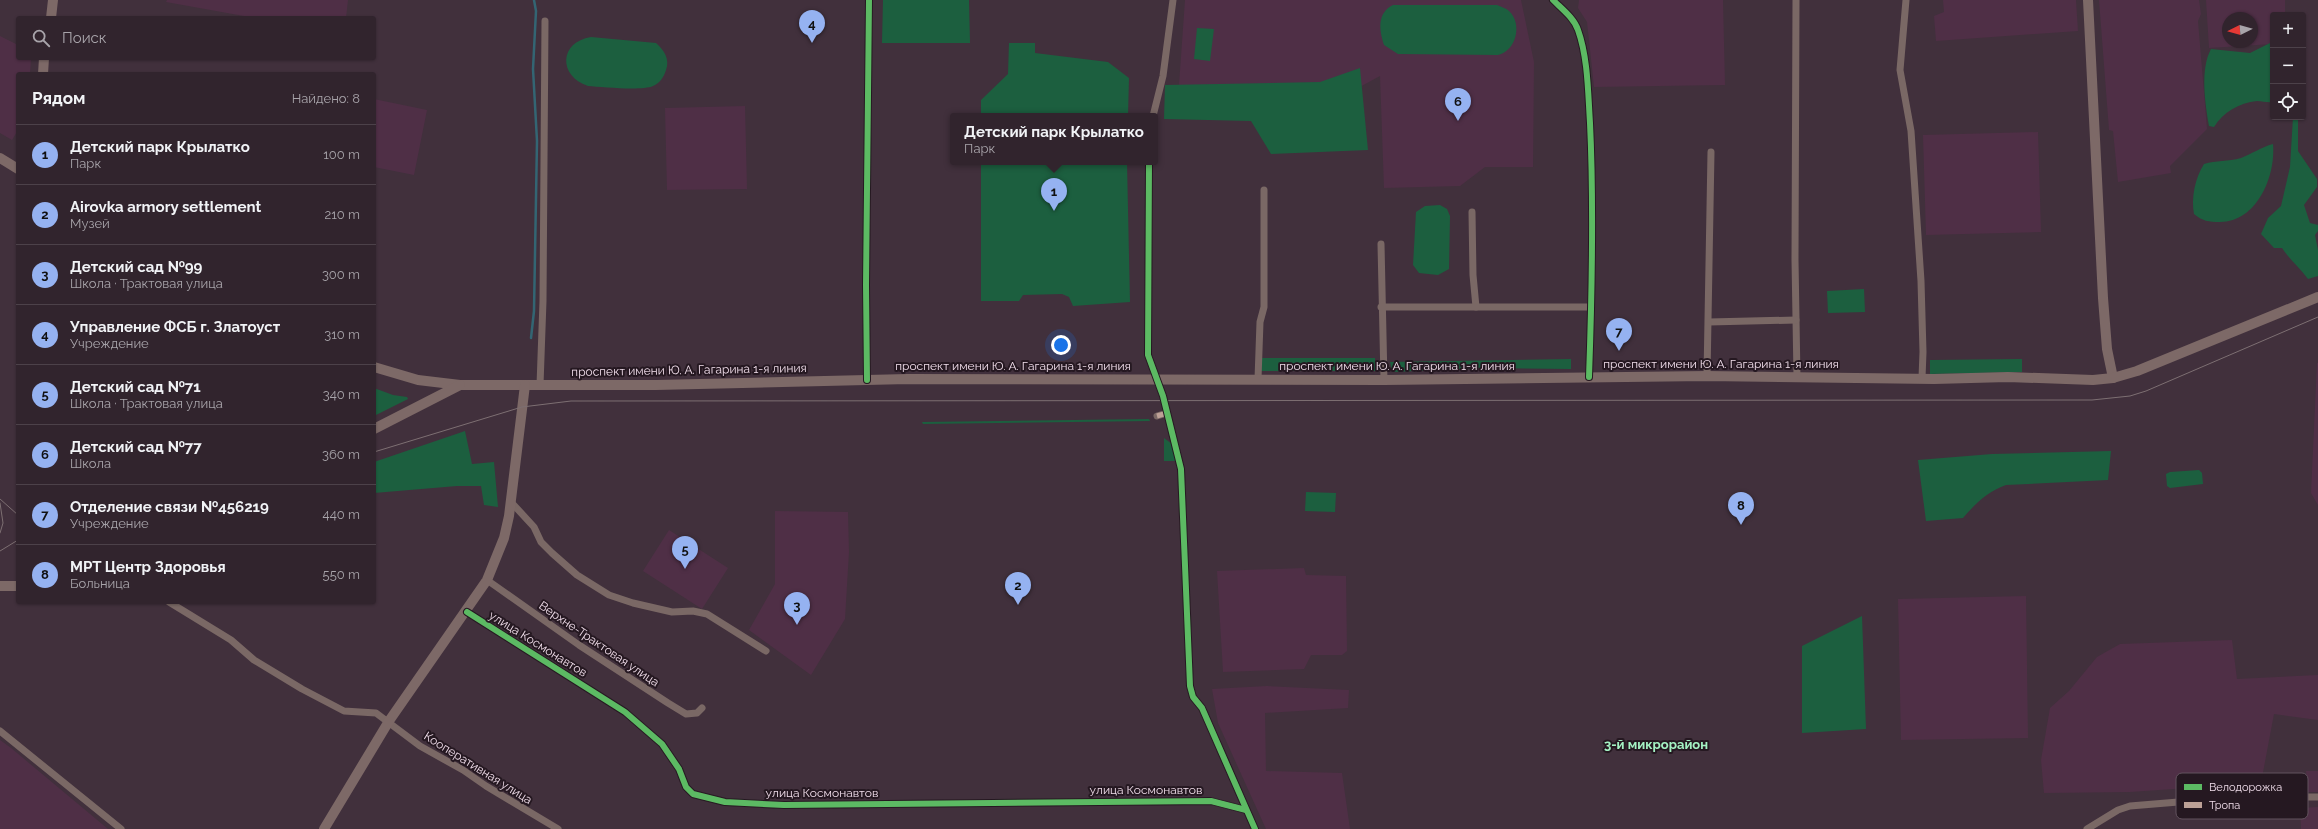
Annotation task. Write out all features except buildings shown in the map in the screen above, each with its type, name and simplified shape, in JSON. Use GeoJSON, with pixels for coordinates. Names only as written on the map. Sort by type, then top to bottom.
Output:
{"type":"FeatureCollection","features":[{"type":"Feature","properties":{"kind":"main road"},"geometry":{"type":"LineString","coordinates":[[51,16],[53,0]]}},
{"type":"Feature","properties":{"kind":"main road"},"geometry":{"type":"LineString","coordinates":[[2088,0],[2103,298],[2107,350],[2113,378]]}},
{"type":"Feature","properties":{"kind":"main road"},"geometry":{"type":"LineString","coordinates":[[43,72],[44,60]]}},
{"type":"Feature","properties":{"kind":"main road"},"geometry":{"type":"LineString","coordinates":[[0,158],[16,168]]}},
{"type":"Feature","properties":{"kind":"main road","name":"проспект имени Ю. А. Гагарина 1-я линия"},"geometry":{"type":"LineString","coordinates":[[376,368],[418,380],[460,385],[867,380],[1384,380],[1707,376],[1922,378],[2008,377],[2093,380],[2113,378],[2137,371],[2318,297]]}},
{"type":"Feature","properties":{"kind":"main road"},"geometry":{"type":"LineString","coordinates":[[376,428],[460,385]]}},
{"type":"Feature","properties":{"kind":"main road"},"geometry":{"type":"LineString","coordinates":[[324,829],[389,721],[467,612],[487,580],[504,538],[511,502],[517,437],[525,385]]}},
{"type":"Feature","properties":{"kind":"main road"},"geometry":{"type":"LineString","coordinates":[[0,586],[16,586]]}},
{"type":"Feature","properties":{"kind":"street"},"geometry":{"type":"LineString","coordinates":[[867,380],[866,285],[869,0]]}},
{"type":"Feature","properties":{"kind":"street"},"geometry":{"type":"LineString","coordinates":[[1154,113],[1163,76],[1173,0]]}},
{"type":"Feature","properties":{"kind":"street"},"geometry":{"type":"LineString","coordinates":[[1553,0],[1570,16],[1578,28],[1587,85],[1592,160],[1589,377]]}},
{"type":"Feature","properties":{"kind":"street"},"geometry":{"type":"LineString","coordinates":[[1796,0],[1797,377]]}},
{"type":"Feature","properties":{"kind":"street"},"geometry":{"type":"LineString","coordinates":[[1906,0],[1900,70],[1911,131],[1921,281],[1923,352],[1922,378]]}},
{"type":"Feature","properties":{"kind":"street"},"geometry":{"type":"LineString","coordinates":[[540,385],[544,301],[545,21]]}},
{"type":"Feature","properties":{"kind":"street"},"geometry":{"type":"LineString","coordinates":[[1707,376],[1711,152]]}},
{"type":"Feature","properties":{"kind":"street"},"geometry":{"type":"LineString","coordinates":[[1148,165],[1148,355],[1167,413],[1181,469],[1190,686],[1193,697],[1202,708],[1255,829]]}},
{"type":"Feature","properties":{"kind":"street"},"geometry":{"type":"LineString","coordinates":[[1258,379],[1260,329],[1264,307],[1264,190]]}},
{"type":"Feature","properties":{"kind":"street"},"geometry":{"type":"LineString","coordinates":[[1472,212],[1473,275],[1476,307]]}},
{"type":"Feature","properties":{"kind":"street"},"geometry":{"type":"LineString","coordinates":[[1381,244],[1381,307],[1384,380]]}},
{"type":"Feature","properties":{"kind":"street"},"geometry":{"type":"LineString","coordinates":[[1381,307],[1591,307]]}},
{"type":"Feature","properties":{"kind":"street"},"geometry":{"type":"LineString","coordinates":[[1709,322],[1796,320]]}},
{"type":"Feature","properties":{"kind":"street"},"geometry":{"type":"LineString","coordinates":[[1156,416],[1167,413]]}},
{"type":"Feature","properties":{"kind":"street"},"geometry":{"type":"LineString","coordinates":[[511,502],[534,527],[541,542],[552,553],[577,575],[609,595],[634,604],[672,612],[693,611],[707,614],[766,651]]}},
{"type":"Feature","properties":{"kind":"street","name":"Верхне-Трактовая улица"},"geometry":{"type":"LineString","coordinates":[[487,580],[585,649],[686,714],[697,713],[702,708]]}},
{"type":"Feature","properties":{"kind":"street","name":"Кооперативная улица"},"geometry":{"type":"LineString","coordinates":[[172,604],[231,640],[254,660],[302,689],[344,711],[376,713],[389,721],[420,746],[463,770],[486,786],[558,829]]}},
{"type":"Feature","properties":{"kind":"street","name":"улица Космонавтов"},"geometry":{"type":"LineString","coordinates":[[467,612],[625,712],[662,744],[680,769],[686,787],[693,794],[725,802],[784,805],[1211,801],[1246,810]]}},
{"type":"Feature","properties":{"kind":"street"},"geometry":{"type":"LineString","coordinates":[[0,731],[121,829]]}},
{"type":"Feature","properties":{"kind":"street"},"geometry":{"type":"LineString","coordinates":[[2087,829],[2118,810],[2130,806],[2176,802]]}},
{"type":"Feature","properties":{"kind":"shaded area"},"geometry":{"type":"Polygon","coordinates":[[[167,0],[348,0],[346,16],[244,16],[166,2],[167,0]]]}},
{"type":"Feature","properties":{"kind":"shaded area"},"geometry":{"type":"Polygon","coordinates":[[[1185,0],[1521,0],[1534,62],[1533,167],[1485,167],[1460,186],[1384,188],[1380,76],[1332,102],[1178,99],[1185,0]]]}},
{"type":"Feature","properties":{"kind":"shaded area"},"geometry":{"type":"Polygon","coordinates":[[[1579,0],[1723,0],[1725,85],[1594,87],[1587,22],[1578,8],[1579,0]]]}},
{"type":"Feature","properties":{"kind":"shaded area"},"geometry":{"type":"Polygon","coordinates":[[[1943,0],[2076,0],[2078,31],[1936,41],[1934,16],[1944,12],[1943,0]]]}},
{"type":"Feature","properties":{"kind":"shaded area"},"geometry":{"type":"Polygon","coordinates":[[[2099,0],[2199,0],[2201,14],[2198,21],[2207,129],[2170,166],[2171,173],[2118,182],[2113,131],[2109,130],[2099,0]]]}},
{"type":"Feature","properties":{"kind":"shaded area"},"geometry":{"type":"Polygon","coordinates":[[[2206,0],[2285,0],[2285,12],[2270,12],[2270,44],[2258,45],[2258,12],[2222,12],[2222,47],[2209,48],[2206,0]]]}},
{"type":"Feature","properties":{"kind":"shaded area"},"geometry":{"type":"Polygon","coordinates":[[[0,36],[16,44],[16,60],[31,60],[30,72],[16,72],[16,133],[12,140],[0,133],[0,36]]]}},
{"type":"Feature","properties":{"kind":"shaded area"},"geometry":{"type":"Polygon","coordinates":[[[376,99],[427,110],[414,175],[376,167],[376,99]]]}},
{"type":"Feature","properties":{"kind":"shaded area"},"geometry":{"type":"Polygon","coordinates":[[[745,106],[747,189],[667,190],[665,108],[745,106]]]}},
{"type":"Feature","properties":{"kind":"shaded area"},"geometry":{"type":"Polygon","coordinates":[[[2038,132],[2041,232],[1926,235],[1923,135],[2038,132]]]}},
{"type":"Feature","properties":{"kind":"shaded area"},"geometry":{"type":"Polygon","coordinates":[[[2318,363],[2318,505],[2311,493],[2318,363]]]}},
{"type":"Feature","properties":{"kind":"shaded area"},"geometry":{"type":"Polygon","coordinates":[[[775,511],[848,512],[849,552],[845,619],[811,675],[749,630],[775,584],[775,511]]]}},
{"type":"Feature","properties":{"kind":"shaded area"},"geometry":{"type":"Polygon","coordinates":[[[669,530],[728,568],[702,609],[643,571],[669,530]]]}},
{"type":"Feature","properties":{"kind":"shaded area"},"geometry":{"type":"Polygon","coordinates":[[[1304,568],[1306,575],[1346,576],[1347,651],[1342,655],[1311,655],[1304,669],[1223,672],[1217,571],[1304,568]]]}},
{"type":"Feature","properties":{"kind":"shaded area"},"geometry":{"type":"Polygon","coordinates":[[[2026,596],[2028,738],[1901,740],[1898,599],[2026,596]]]}},
{"type":"Feature","properties":{"kind":"shaded area"},"geometry":{"type":"Polygon","coordinates":[[[2232,640],[2237,679],[2318,675],[2318,720],[2274,714],[2263,773],[2176,773],[2176,789],[2130,792],[2044,793],[2041,760],[2050,708],[2069,691],[2097,657],[2120,644],[2232,640]]]}},
{"type":"Feature","properties":{"kind":"shaded area"},"geometry":{"type":"Polygon","coordinates":[[[1267,686],[1349,690],[1348,708],[1265,713],[1266,771],[1342,773],[1350,829],[1266,829],[1218,723],[1212,689],[1267,686]]]}},
{"type":"Feature","properties":{"kind":"shaded area"},"geometry":{"type":"Polygon","coordinates":[[[0,740],[11,748],[108,829],[0,829],[0,740]]]}},
{"type":"Feature","properties":{"kind":"shaded area"},"geometry":{"type":"Polygon","coordinates":[[[2306,771],[2318,771],[2318,792],[2308,792],[2308,773],[2306,773],[2306,771]]]}},
{"type":"Feature","properties":{"kind":"shaded area"},"geometry":{"type":"Polygon","coordinates":[[[2318,807],[2318,829],[2301,829],[2301,819],[2308,819],[2308,808],[2318,807]]]}},
{"type":"Feature","properties":{"kind":"green space"},"geometry":{"type":"Polygon","coordinates":[[[883,0],[969,0],[970,43],[882,43],[883,0]]]}},
{"type":"Feature","properties":{"kind":"green space"},"geometry":{"type":"Polygon","coordinates":[[[1393,5],[1497,5],[1508,10],[1513,16],[1516,23],[1516,36],[1509,48],[1498,55],[1398,54],[1384,45],[1380,27],[1384,12],[1393,5]]]}},
{"type":"Feature","properties":{"kind":"green space"},"geometry":{"type":"Polygon","coordinates":[[[1197,28],[1214,29],[1210,61],[1194,59],[1197,28]]]}},
{"type":"Feature","properties":{"kind":"green space"},"geometry":{"type":"Polygon","coordinates":[[[591,37],[656,43],[662,49],[667,58],[667,66],[664,75],[655,85],[640,88],[588,86],[578,81],[571,75],[567,67],[566,60],[568,52],[573,45],[580,40],[591,37]]]}},
{"type":"Feature","properties":{"kind":"green space"},"geometry":{"type":"Polygon","coordinates":[[[1009,43],[1035,43],[1035,53],[1108,62],[1129,78],[1128,113],[981,113],[981,100],[1008,74],[1009,43]]]}},
{"type":"Feature","properties":{"kind":"green space"},"geometry":{"type":"Polygon","coordinates":[[[2270,43],[2270,102],[2257,101],[2238,106],[2222,117],[2214,127],[2209,126],[2204,76],[2205,66],[2211,49],[2250,53],[2270,43]]]}},
{"type":"Feature","properties":{"kind":"green space"},"geometry":{"type":"Polygon","coordinates":[[[1360,68],[1368,150],[1271,154],[1251,121],[1164,119],[1165,85],[1320,82],[1360,68]]]}},
{"type":"Feature","properties":{"kind":"green space"},"geometry":{"type":"Polygon","coordinates":[[[2293,120],[2298,120],[2298,151],[2317,179],[2317,187],[2304,205],[2310,223],[2318,225],[2318,231],[2315,235],[2318,250],[2318,276],[2308,279],[2282,248],[2274,248],[2261,234],[2268,218],[2281,206],[2290,167],[2293,120]]]}},
{"type":"Feature","properties":{"kind":"green space"},"geometry":{"type":"Polygon","coordinates":[[[2273,144],[2271,170],[2262,195],[2254,206],[2233,220],[2220,222],[2206,221],[2194,214],[2194,188],[2198,175],[2204,164],[2241,158],[2273,144]]]}},
{"type":"Feature","properties":{"kind":"green space"},"geometry":{"type":"Polygon","coordinates":[[[981,165],[1127,165],[1130,302],[1073,306],[1069,297],[1062,294],[1023,295],[1019,301],[981,301],[981,165]]]}},
{"type":"Feature","properties":{"kind":"green space"},"geometry":{"type":"Polygon","coordinates":[[[1440,205],[1447,209],[1450,216],[1449,269],[1438,275],[1419,273],[1413,265],[1416,212],[1425,206],[1440,205]]]}},
{"type":"Feature","properties":{"kind":"green space"},"geometry":{"type":"Polygon","coordinates":[[[1864,289],[1865,312],[1828,313],[1827,291],[1864,289]]]}},
{"type":"Feature","properties":{"kind":"green space"},"geometry":{"type":"Polygon","coordinates":[[[1261,358],[1375,358],[1375,371],[1261,371],[1261,358]]]}},
{"type":"Feature","properties":{"kind":"green space"},"geometry":{"type":"Polygon","coordinates":[[[1571,359],[1571,369],[1484,368],[1392,372],[1390,362],[1571,359]]]}},
{"type":"Feature","properties":{"kind":"green space"},"geometry":{"type":"Polygon","coordinates":[[[2022,359],[2022,372],[1930,374],[1930,360],[2022,359]]]}},
{"type":"Feature","properties":{"kind":"green space"},"geometry":{"type":"Polygon","coordinates":[[[376,389],[393,395],[407,397],[408,399],[376,415],[376,389]]]}},
{"type":"Feature","properties":{"kind":"green space"},"geometry":{"type":"Polygon","coordinates":[[[1149,419],[1150,421],[923,424],[922,422],[1149,419]]]}},
{"type":"Feature","properties":{"kind":"green space"},"geometry":{"type":"Polygon","coordinates":[[[465,431],[472,464],[494,462],[498,507],[484,505],[481,486],[457,486],[376,493],[376,461],[465,431]]]}},
{"type":"Feature","properties":{"kind":"green space"},"geometry":{"type":"Polygon","coordinates":[[[1164,438],[1172,444],[1178,461],[1164,461],[1164,438]]]}},
{"type":"Feature","properties":{"kind":"green space"},"geometry":{"type":"Polygon","coordinates":[[[2111,451],[2108,480],[2006,485],[1982,498],[1963,518],[1926,521],[1918,460],[1992,454],[2111,451]]]}},
{"type":"Feature","properties":{"kind":"green space"},"geometry":{"type":"Polygon","coordinates":[[[2199,470],[2202,473],[2203,484],[2170,488],[2167,486],[2166,474],[2170,472],[2199,470]]]}},
{"type":"Feature","properties":{"kind":"green space"},"geometry":{"type":"Polygon","coordinates":[[[1306,492],[1336,493],[1335,512],[1305,511],[1306,492]]]}},
{"type":"Feature","properties":{"kind":"green space"},"geometry":{"type":"Polygon","coordinates":[[[1862,616],[1866,729],[1802,733],[1802,646],[1862,616]]]}},
{"type":"Feature","properties":{"kind":"waterway"},"geometry":{"type":"LineString","coordinates":[[531,338],[534,311],[537,141],[533,69],[536,11],[534,0]]}},
{"type":"Feature","properties":{"kind":"tram line"},"geometry":{"type":"LineString","coordinates":[[376,451],[522,407],[571,401],[2092,400],[2130,396],[2146,391],[2318,317]]}},
{"type":"Feature","properties":{"kind":"tram line"},"geometry":{"type":"LineString","coordinates":[[0,499],[16,513]]}},
{"type":"Feature","properties":{"kind":"tram line"},"geometry":{"type":"LineString","coordinates":[[0,503],[3,523],[0,533]]}},
{"type":"Feature","properties":{"kind":"tram line"},"geometry":{"type":"LineString","coordinates":[[0,551],[16,541]]}},
{"type":"Feature","properties":{"kind":"marked path"},"geometry":{"type":"LineString","coordinates":[[1157,416],[1167,413]]}},
{"type":"Feature","properties":{"kind":"cycle path"},"geometry":{"type":"LineString","coordinates":[[867,380],[866,285],[869,0]]}},
{"type":"Feature","properties":{"kind":"cycle path"},"geometry":{"type":"LineString","coordinates":[[1553,0],[1574,22],[1578,30],[1584,52],[1587,76],[1590,123],[1592,218],[1592,282],[1589,377]]}},
{"type":"Feature","properties":{"kind":"cycle path"},"geometry":{"type":"LineString","coordinates":[[1149,165],[1148,355],[1163,396],[1181,469],[1190,686],[1193,697],[1202,708],[1255,829]]}},
{"type":"Feature","properties":{"kind":"cycle path"},"geometry":{"type":"LineString","coordinates":[[467,612],[625,712],[662,744],[679,769],[686,787],[693,794],[725,802],[784,805],[1211,801],[1246,810]]}},
{"type":"Feature","properties":{"kind":"place","name":"Управление ФСБ г. Златоуст"},"geometry":{"type":"Point","coordinates":[812,43]}},
{"type":"Feature","properties":{"kind":"place","name":"Детский сад №77"},"geometry":{"type":"Point","coordinates":[1458,121]}},
{"type":"Feature","properties":{"kind":"place","name":"Детский парк Крылатко"},"geometry":{"type":"Point","coordinates":[1054,211]}},
{"type":"Feature","properties":{"kind":"place","name":"Отделение связи №456219"},"geometry":{"type":"Point","coordinates":[1619,351]}},
{"type":"Feature","properties":{"kind":"place","name":"МРТ Центр Здоровья"},"geometry":{"type":"Point","coordinates":[1741,525]}},
{"type":"Feature","properties":{"kind":"place","name":"Детский сад №71"},"geometry":{"type":"Point","coordinates":[685,569]}},
{"type":"Feature","properties":{"kind":"place","name":"Airovka armory settlement"},"geometry":{"type":"Point","coordinates":[1018,605]}},
{"type":"Feature","properties":{"kind":"place","name":"Детский сад №99"},"geometry":{"type":"Point","coordinates":[797,625]}},
{"type":"Feature","properties":{"kind":"district","name":"3-й микрорайон"},"geometry":{"type":"Point","coordinates":[1656,744]}}]}
